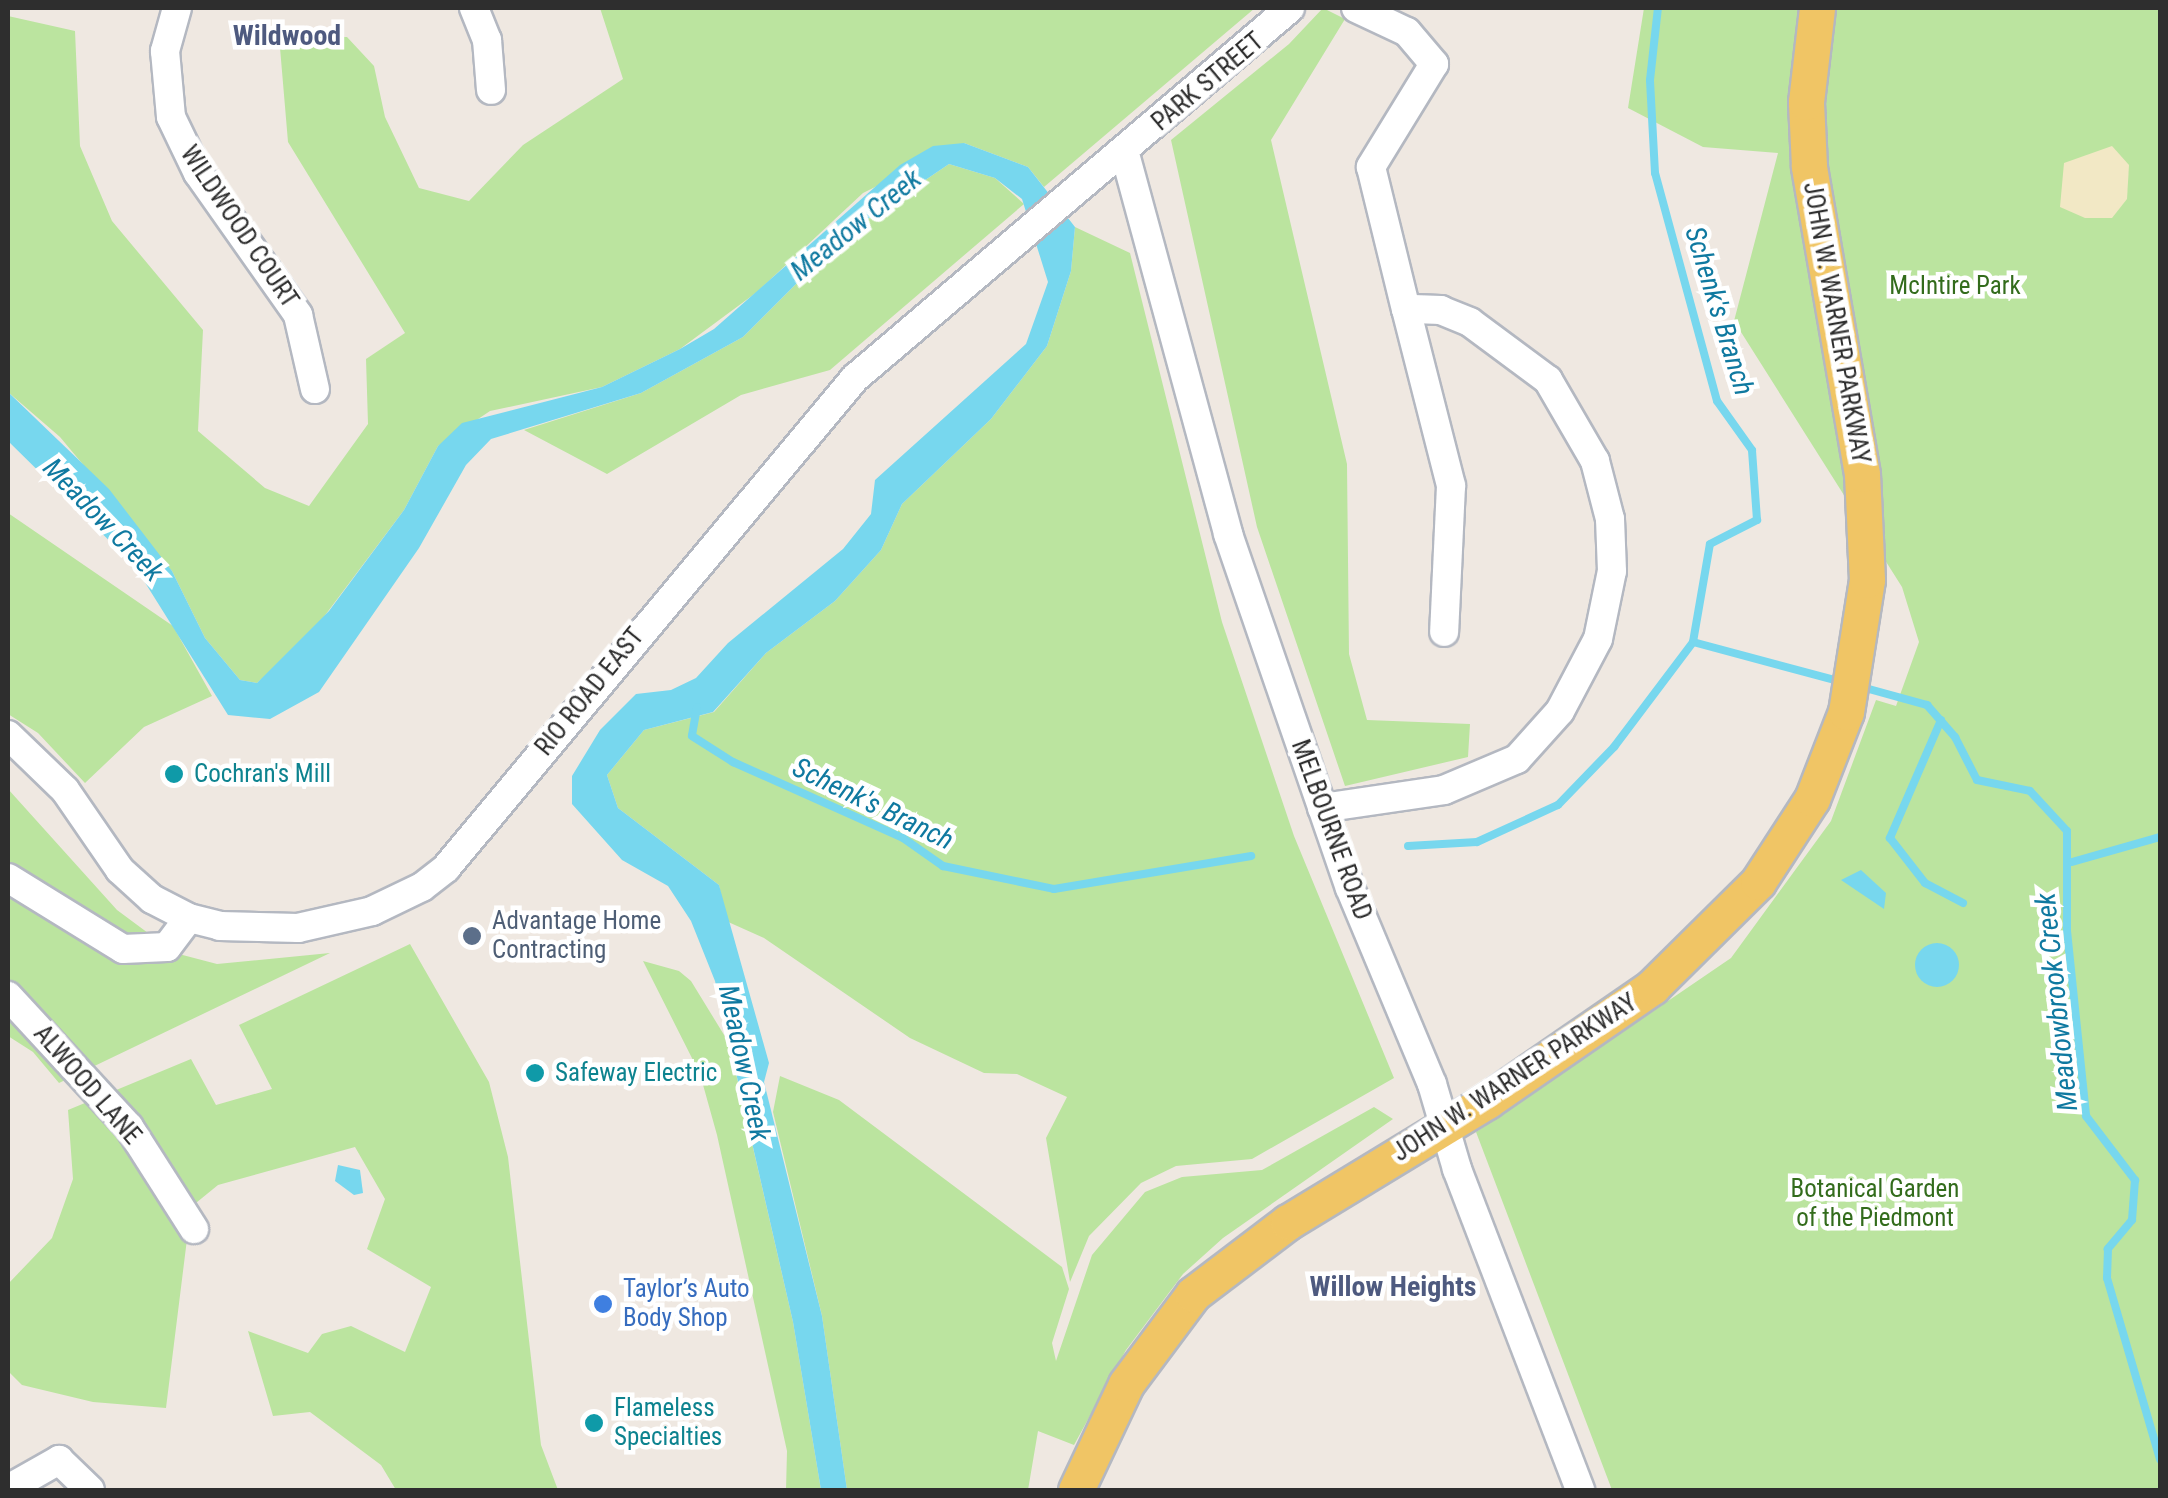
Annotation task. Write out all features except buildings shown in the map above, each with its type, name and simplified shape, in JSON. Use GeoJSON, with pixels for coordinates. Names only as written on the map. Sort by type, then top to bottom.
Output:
{"type":"FeatureCollection","features":[{"type":"Feature","properties":{"kind":"main road","name":"JOHN W. WARNER PARKWAY"},"geometry":{"type":"LineString","coordinates":[[1076,1490],[1126,1384],[1193,1294],[1288,1222],[1599,1027],[1709,936],[1786,842],[1831,760],[1862,646],[1867,580],[1862,474],[1810,166],[1806,102],[1816,8]]}},
{"type":"Feature","properties":{"kind":"street","name":"WILDWOOD COURT"},"geometry":{"type":"LineString","coordinates":[[176,8],[165,50],[171,117],[198,173],[298,316],[315,389]]}},
{"type":"Feature","properties":{"kind":"street"},"geometry":{"type":"LineString","coordinates":[[474,8],[488,40],[491,90]]}},
{"type":"Feature","properties":{"kind":"street","name":"PARK STREET"},"geometry":{"type":"LineString","coordinates":[[1125,154],[1290,8]]}},
{"type":"Feature","properties":{"kind":"street"},"geometry":{"type":"LineString","coordinates":[[1356,8],[1407,32],[1429,52],[1434,64],[1424,87],[1371,167],[1452,486],[1444,632]]}},
{"type":"Feature","properties":{"kind":"street","name":"RIO ROAD EAST"},"geometry":{"type":"LineString","coordinates":[[8,735],[65,790],[120,870],[152,899],[190,918],[220,926],[298,928],[372,911],[422,887],[446,868],[808,429],[976,270],[1125,154]]}},
{"type":"Feature","properties":{"kind":"street","name":"MELBOURNE ROAD"},"geometry":{"type":"LineString","coordinates":[[1125,154],[1225,525],[1322,808],[1580,1490]]}},
{"type":"Feature","properties":{"kind":"street"},"geometry":{"type":"LineString","coordinates":[[1322,808],[1444,790],[1517,759],[1560,711],[1598,639],[1612,571],[1610,518],[1595,460],[1548,380],[1470,322],[1441,310],[1406,309]]}},
{"type":"Feature","properties":{"kind":"street"},"geometry":{"type":"LineString","coordinates":[[8,878],[122,948],[167,947],[190,918]]}},
{"type":"Feature","properties":{"kind":"street","name":"ALWOOD LANE"},"geometry":{"type":"LineString","coordinates":[[8,996],[129,1127],[194,1228]]}},
{"type":"Feature","properties":{"kind":"street"},"geometry":{"type":"LineString","coordinates":[[8,1488],[59,1460],[90,1490]]}},
{"type":"Feature","properties":{"kind":"green space"},"geometry":{"type":"Polygon","coordinates":[[[600,8],[1255,8],[1044,187],[1028,167],[964,143],[863,193],[757,292],[680,349],[602,387],[490,411],[438,446],[404,510],[308,638],[257,683],[240,680],[205,638],[172,571],[60,437],[8,392],[8,16],[75,31],[80,146],[112,221],[203,330],[198,431],[265,488],[309,506],[368,424],[366,359],[405,333],[288,142],[279,36],[347,37],[374,66],[385,117],[419,188],[469,201],[523,145],[623,79],[600,8]]]}},
{"type":"Feature","properties":{"kind":"green space"},"geometry":{"type":"Polygon","coordinates":[[[1323,8],[1345,19],[1271,140],[1347,464],[1349,654],[1367,720],[1470,724],[1468,757],[1345,786],[1257,527],[1171,140],[1289,44],[1323,8]]]}},
{"type":"Feature","properties":{"kind":"green space"},"geometry":{"type":"Polygon","coordinates":[[[1644,8],[2160,8],[2160,1490],[1612,1490],[1476,1132],[1731,958],[1831,821],[1876,700],[1896,706],[1919,642],[1902,587],[1734,321],[1778,153],[1703,147],[1628,108],[1644,8]]]}},
{"type":"Feature","properties":{"kind":"green space"},"geometry":{"type":"Polygon","coordinates":[[[949,164],[995,178],[1024,204],[830,370],[741,395],[607,474],[524,430],[641,393],[743,337],[847,233],[949,164]]]}},
{"type":"Feature","properties":{"kind":"green space"},"geometry":{"type":"Polygon","coordinates":[[[1075,227],[1130,253],[1222,622],[1294,836],[1394,1078],[1252,1159],[1176,1166],[1141,1183],[1089,1236],[1070,1282],[1046,1138],[1067,1097],[1017,1074],[984,1073],[910,1038],[764,938],[726,921],[719,885],[618,808],[607,775],[644,730],[714,712],[766,653],[835,601],[881,550],[902,504],[991,419],[1047,346],[1071,271],[1075,227]]]}},
{"type":"Feature","properties":{"kind":"green space"},"geometry":{"type":"Polygon","coordinates":[[[8,513],[173,626],[212,696],[144,727],[85,783],[38,733],[8,714],[8,513]]]}},
{"type":"Feature","properties":{"kind":"green space"},"geometry":{"type":"Polygon","coordinates":[[[8,789],[117,910],[175,953],[217,964],[330,953],[59,1083],[33,1052],[8,1036],[8,789]]]}},
{"type":"Feature","properties":{"kind":"green space"},"geometry":{"type":"Polygon","coordinates":[[[410,944],[489,1082],[508,1157],[541,1445],[558,1490],[396,1490],[381,1465],[310,1412],[273,1416],[248,1331],[308,1353],[322,1334],[351,1326],[405,1352],[431,1287],[367,1249],[385,1199],[355,1147],[218,1185],[191,1207],[166,1408],[93,1402],[22,1385],[8,1371],[8,1284],[52,1238],[73,1179],[68,1110],[191,1059],[216,1105],[272,1089],[239,1025],[410,944]]]}},
{"type":"Feature","properties":{"kind":"green space"},"geometry":{"type":"Polygon","coordinates":[[[643,961],[679,971],[691,981],[729,1043],[793,1322],[821,1490],[786,1490],[787,1451],[717,1135],[700,1074],[643,961]]]}},
{"type":"Feature","properties":{"kind":"green space"},"geometry":{"type":"Polygon","coordinates":[[[780,1076],[839,1100],[1062,1267],[1069,1289],[1052,1343],[1056,1361],[1092,1255],[1145,1192],[1182,1177],[1262,1170],[1374,1107],[1393,1119],[1223,1238],[1183,1274],[1126,1350],[1074,1445],[1038,1431],[1028,1490],[847,1490],[822,1316],[773,1112],[780,1076]]]}},
{"type":"Feature","properties":{"kind":"sand"},"geometry":{"type":"Polygon","coordinates":[[[2112,146],[2129,165],[2127,199],[2112,218],[2085,218],[2060,207],[2064,163],[2112,146]]]}},
{"type":"Feature","properties":{"kind":"water","name":"Meadow Creek"},"geometry":{"type":"Polygon","coordinates":[[[964,143],[1028,167],[1075,227],[1071,271],[1047,346],[991,419],[902,504],[881,550],[835,601],[766,653],[713,712],[644,730],[607,775],[618,808],[719,885],[769,1063],[764,1082],[822,1316],[847,1490],[821,1490],[793,1322],[715,981],[691,921],[668,886],[622,860],[572,804],[572,776],[600,730],[636,694],[671,690],[696,678],[728,643],[843,549],[871,514],[875,480],[1026,344],[1048,282],[1022,199],[995,178],[949,164],[847,233],[743,337],[641,393],[491,439],[466,465],[419,548],[319,692],[270,719],[228,715],[134,565],[8,441],[8,392],[109,489],[172,571],[205,638],[240,680],[257,683],[329,611],[404,510],[438,446],[462,423],[602,387],[680,349],[714,329],[900,165],[933,146],[964,143]]]}},
{"type":"Feature","properties":{"kind":"water"},"geometry":{"type":"Polygon","coordinates":[[[1861,870],[1886,893],[1884,909],[1841,880],[1861,870]]]}},
{"type":"Feature","properties":{"kind":"water"},"geometry":{"type":"Polygon","coordinates":[[[1937,943],[1953,949],[1959,965],[1953,981],[1937,987],[1921,981],[1915,965],[1921,949],[1937,943]]]}},
{"type":"Feature","properties":{"kind":"water"},"geometry":{"type":"Polygon","coordinates":[[[338,1165],[360,1170],[363,1193],[354,1195],[335,1181],[338,1165]]]}},
{"type":"Feature","properties":{"kind":"waterway","name":"Schenk's Branch"},"geometry":{"type":"LineString","coordinates":[[1408,846],[1477,842],[1558,805],[1614,747],[1693,642],[1710,544],[1757,520],[1752,450],[1717,401],[1655,173],[1650,80],[1658,8]]}},
{"type":"Feature","properties":{"kind":"waterway","name":"Meadowbrook Creek"},"geometry":{"type":"LineString","coordinates":[[1693,642],[1839,681]]}},
{"type":"Feature","properties":{"kind":"waterway","name":"Meadowbrook Creek"},"geometry":{"type":"LineString","coordinates":[[1858,686],[1927,705],[1955,737],[1977,780],[2030,791],[2067,831],[2067,931],[2086,1116],[2135,1180],[2132,1220],[2108,1249],[2107,1278],[2160,1459]]}},
{"type":"Feature","properties":{"kind":"waterway","name":"Schenk's Branch"},"geometry":{"type":"LineString","coordinates":[[697,707],[692,736],[733,762],[903,838],[943,866],[1054,889],[1251,856]]}},
{"type":"Feature","properties":{"kind":"waterway"},"geometry":{"type":"LineString","coordinates":[[1941,720],[1890,838],[1925,883],[1963,903]]}},
{"type":"Feature","properties":{"kind":"waterway"},"geometry":{"type":"LineString","coordinates":[[2072,862],[2160,837]]}},
{"type":"Feature","properties":{"kind":"place","name":"Cochran's Mill"},"geometry":{"type":"Point","coordinates":[174,774]}},
{"type":"Feature","properties":{"kind":"place","name":"Advantage Home Contracting"},"geometry":{"type":"Point","coordinates":[472,936]}},
{"type":"Feature","properties":{"kind":"place","name":"Safeway Electric"},"geometry":{"type":"Point","coordinates":[535,1073]}},
{"type":"Feature","properties":{"kind":"place","name":"Taylor’s Auto Body Shop"},"geometry":{"type":"Point","coordinates":[603,1304]}},
{"type":"Feature","properties":{"kind":"place","name":"Flameless Specialties"},"geometry":{"type":"Point","coordinates":[594,1423]}},
{"type":"Feature","properties":{"kind":"district","name":"Wildwood"},"geometry":{"type":"Point","coordinates":[287,36]}},
{"type":"Feature","properties":{"kind":"district","name":"Willow Heights"},"geometry":{"type":"Point","coordinates":[1393,1287]}},
{"type":"Feature","properties":{"kind":"park label","name":"McIntire Park"},"geometry":{"type":"Point","coordinates":[1955,286]}},
{"type":"Feature","properties":{"kind":"park label","name":"Botanical Garden of the Piedmont"},"geometry":{"type":"Point","coordinates":[1875,1204]}}]}
